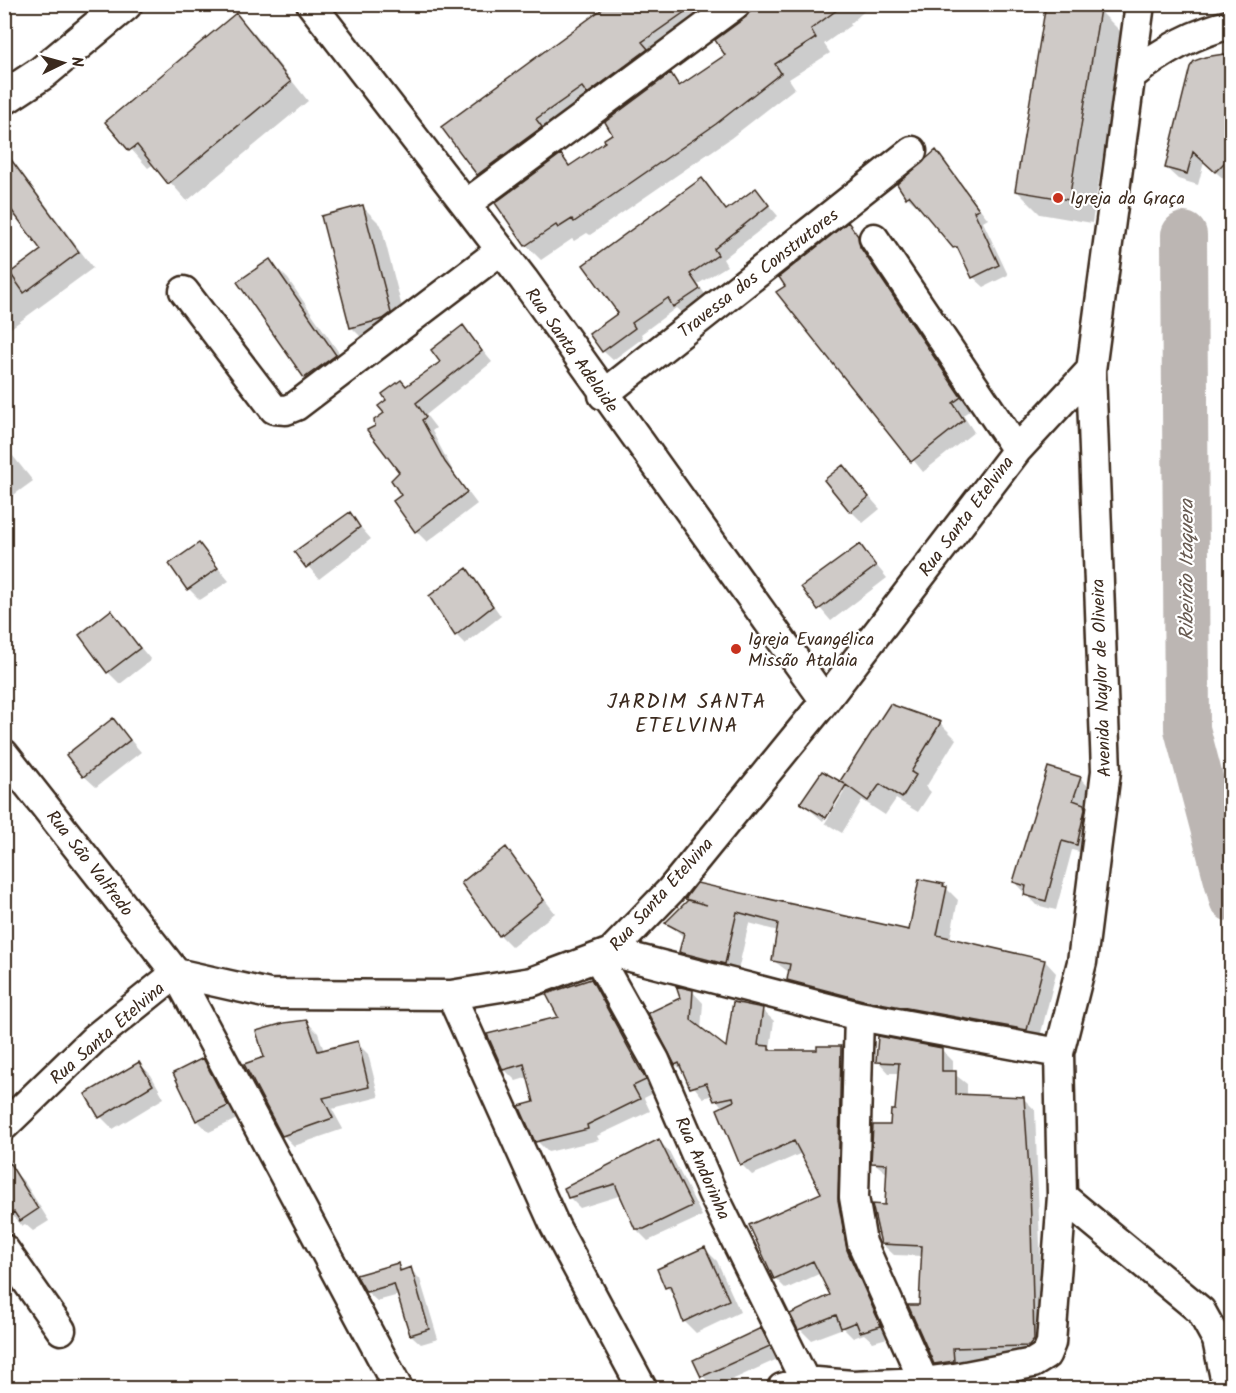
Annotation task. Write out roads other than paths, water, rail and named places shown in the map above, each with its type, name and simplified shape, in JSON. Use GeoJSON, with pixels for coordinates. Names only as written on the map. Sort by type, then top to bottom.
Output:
{"type":"FeatureCollection","features":[{"type":"Feature","properties":{"kind":"main road"},"geometry":{"type":"LineString","coordinates":[[4,98],[42,73],[125,4]]}},
{"type":"Feature","properties":{"kind":"street","name":"Rua Santa Adelaide"},"geometry":{"type":"LineString","coordinates":[[311,4],[501,250],[825,701]]}},
{"type":"Feature","properties":{"kind":"street"},"geometry":{"type":"LineString","coordinates":[[466,204],[736,4]]}},
{"type":"Feature","properties":{"kind":"street","name":"Avenida Naylor de Oliveira"},"geometry":{"type":"LineString","coordinates":[[793,1385],[924,1382],[1033,1364],[1046,1355],[1051,1343],[1062,1196],[1059,1053],[1082,962],[1106,771],[1091,370],[1140,4]]}},
{"type":"Feature","properties":{"kind":"street"},"geometry":{"type":"LineString","coordinates":[[1132,75],[1162,51],[1207,29],[1232,24]]}},
{"type":"Feature","properties":{"kind":"street","name":"Travessa dos Construtores"},"geometry":{"type":"LineString","coordinates":[[603,395],[912,151]]}},
{"type":"Feature","properties":{"kind":"street"},"geometry":{"type":"LineString","coordinates":[[874,238],[1017,450]]}},
{"type":"Feature","properties":{"kind":"street"},"geometry":{"type":"LineString","coordinates":[[184,291],[274,409],[286,410],[296,406],[501,250]]}},
{"type":"Feature","properties":{"kind":"street","name":"Rua Santa Etelvina"},"geometry":{"type":"LineString","coordinates":[[4,1126],[94,1039],[176,973],[269,994],[451,995],[531,982],[605,955],[670,891],[825,701],[1017,450],[1091,370]]}},
{"type":"Feature","properties":{"kind":"street","name":"Rua São Valfredo"},"geometry":{"type":"LineString","coordinates":[[4,754],[176,973],[398,1389]]}},
{"type":"Feature","properties":{"kind":"street"},"geometry":{"type":"LineString","coordinates":[[605,955],[859,1016],[1059,1053]]}},
{"type":"Feature","properties":{"kind":"street","name":"Rua Andorinha"},"geometry":{"type":"LineString","coordinates":[[605,955],[655,1060],[793,1385]]}},
{"type":"Feature","properties":{"kind":"street"},"geometry":{"type":"LineString","coordinates":[[451,995],[555,1226],[642,1389]]}},
{"type":"Feature","properties":{"kind":"street"},"geometry":{"type":"LineString","coordinates":[[859,1016],[854,1197],[862,1243],[924,1382]]}},
{"type":"Feature","properties":{"kind":"street"},"geometry":{"type":"LineString","coordinates":[[1062,1196],[1201,1311],[1217,1340],[1227,1389]]}},
{"type":"Feature","properties":{"kind":"street"},"geometry":{"type":"LineString","coordinates":[[4,1249],[61,1330]]}},
{"type":"Feature","properties":{"kind":"waterway","name":"Ribeirão Itaquera"},"geometry":{"type":"LineString","coordinates":[[1184,235],[1187,729],[1232,899]]}},
{"type":"Feature","properties":{"kind":"place","name":"Igreja da Graça"},"geometry":{"type":"Point","coordinates":[1058,198]}},
{"type":"Feature","properties":{"kind":"place","name":"Igreja Evangélica Missão Atalaia"},"geometry":{"type":"Point","coordinates":[736,649]}},
{"type":"Feature","properties":{"kind":"district","name":"JARDIM SANTA ETELVINA"},"geometry":{"type":"Point","coordinates":[687,713]}}]}
